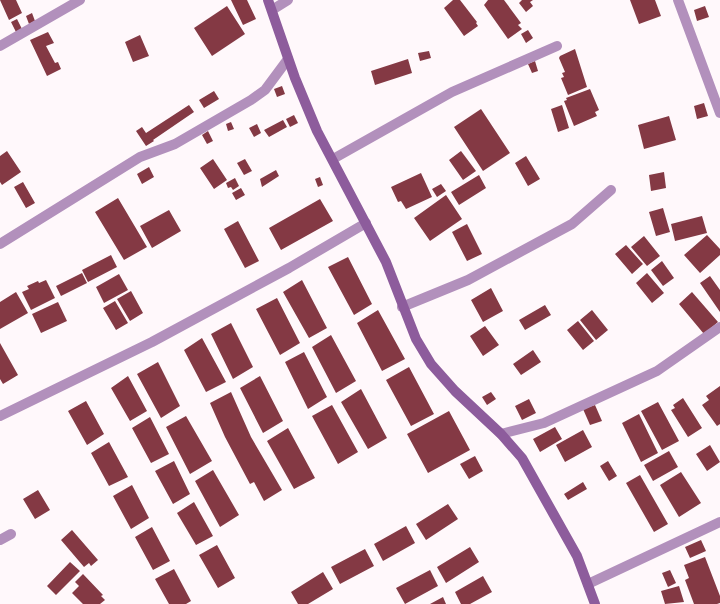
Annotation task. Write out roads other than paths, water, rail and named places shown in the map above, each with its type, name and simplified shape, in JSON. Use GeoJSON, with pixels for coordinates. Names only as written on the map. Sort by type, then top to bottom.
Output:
{"type":"FeatureCollection","features":[{"type":"Feature","properties":{"kind":"street"},"geometry":{"type":"LineString","coordinates":[[0,46],[80,0]]}},
{"type":"Feature","properties":{"kind":"street"},"geometry":{"type":"LineString","coordinates":[[288,0],[270,5],[288,59],[317,131],[386,262],[402,307],[416,339],[431,364],[455,391],[501,434],[522,458],[550,505],[577,556],[595,604]]}},
{"type":"Feature","properties":{"kind":"street"},"geometry":{"type":"LineString","coordinates":[[678,0],[720,113]]}},
{"type":"Feature","properties":{"kind":"street"},"geometry":{"type":"LineString","coordinates":[[333,159],[452,92],[557,46]]}},
{"type":"Feature","properties":{"kind":"street"},"geometry":{"type":"LineString","coordinates":[[0,244],[140,157],[175,144],[251,100],[265,90],[288,59]]}},
{"type":"Feature","properties":{"kind":"street"},"geometry":{"type":"LineString","coordinates":[[402,307],[468,280],[572,224],[611,190]]}},
{"type":"Feature","properties":{"kind":"street"},"geometry":{"type":"LineString","coordinates":[[0,416],[152,342],[289,268],[366,223]]}},
{"type":"Feature","properties":{"kind":"street"},"geometry":{"type":"LineString","coordinates":[[501,434],[544,423],[657,371],[720,327]]}},
{"type":"Feature","properties":{"kind":"street"},"geometry":{"type":"LineString","coordinates":[[588,584],[720,522]]}},
{"type":"Feature","properties":{"kind":"street"},"geometry":{"type":"LineString","coordinates":[[0,540],[11,534]]}}]}
